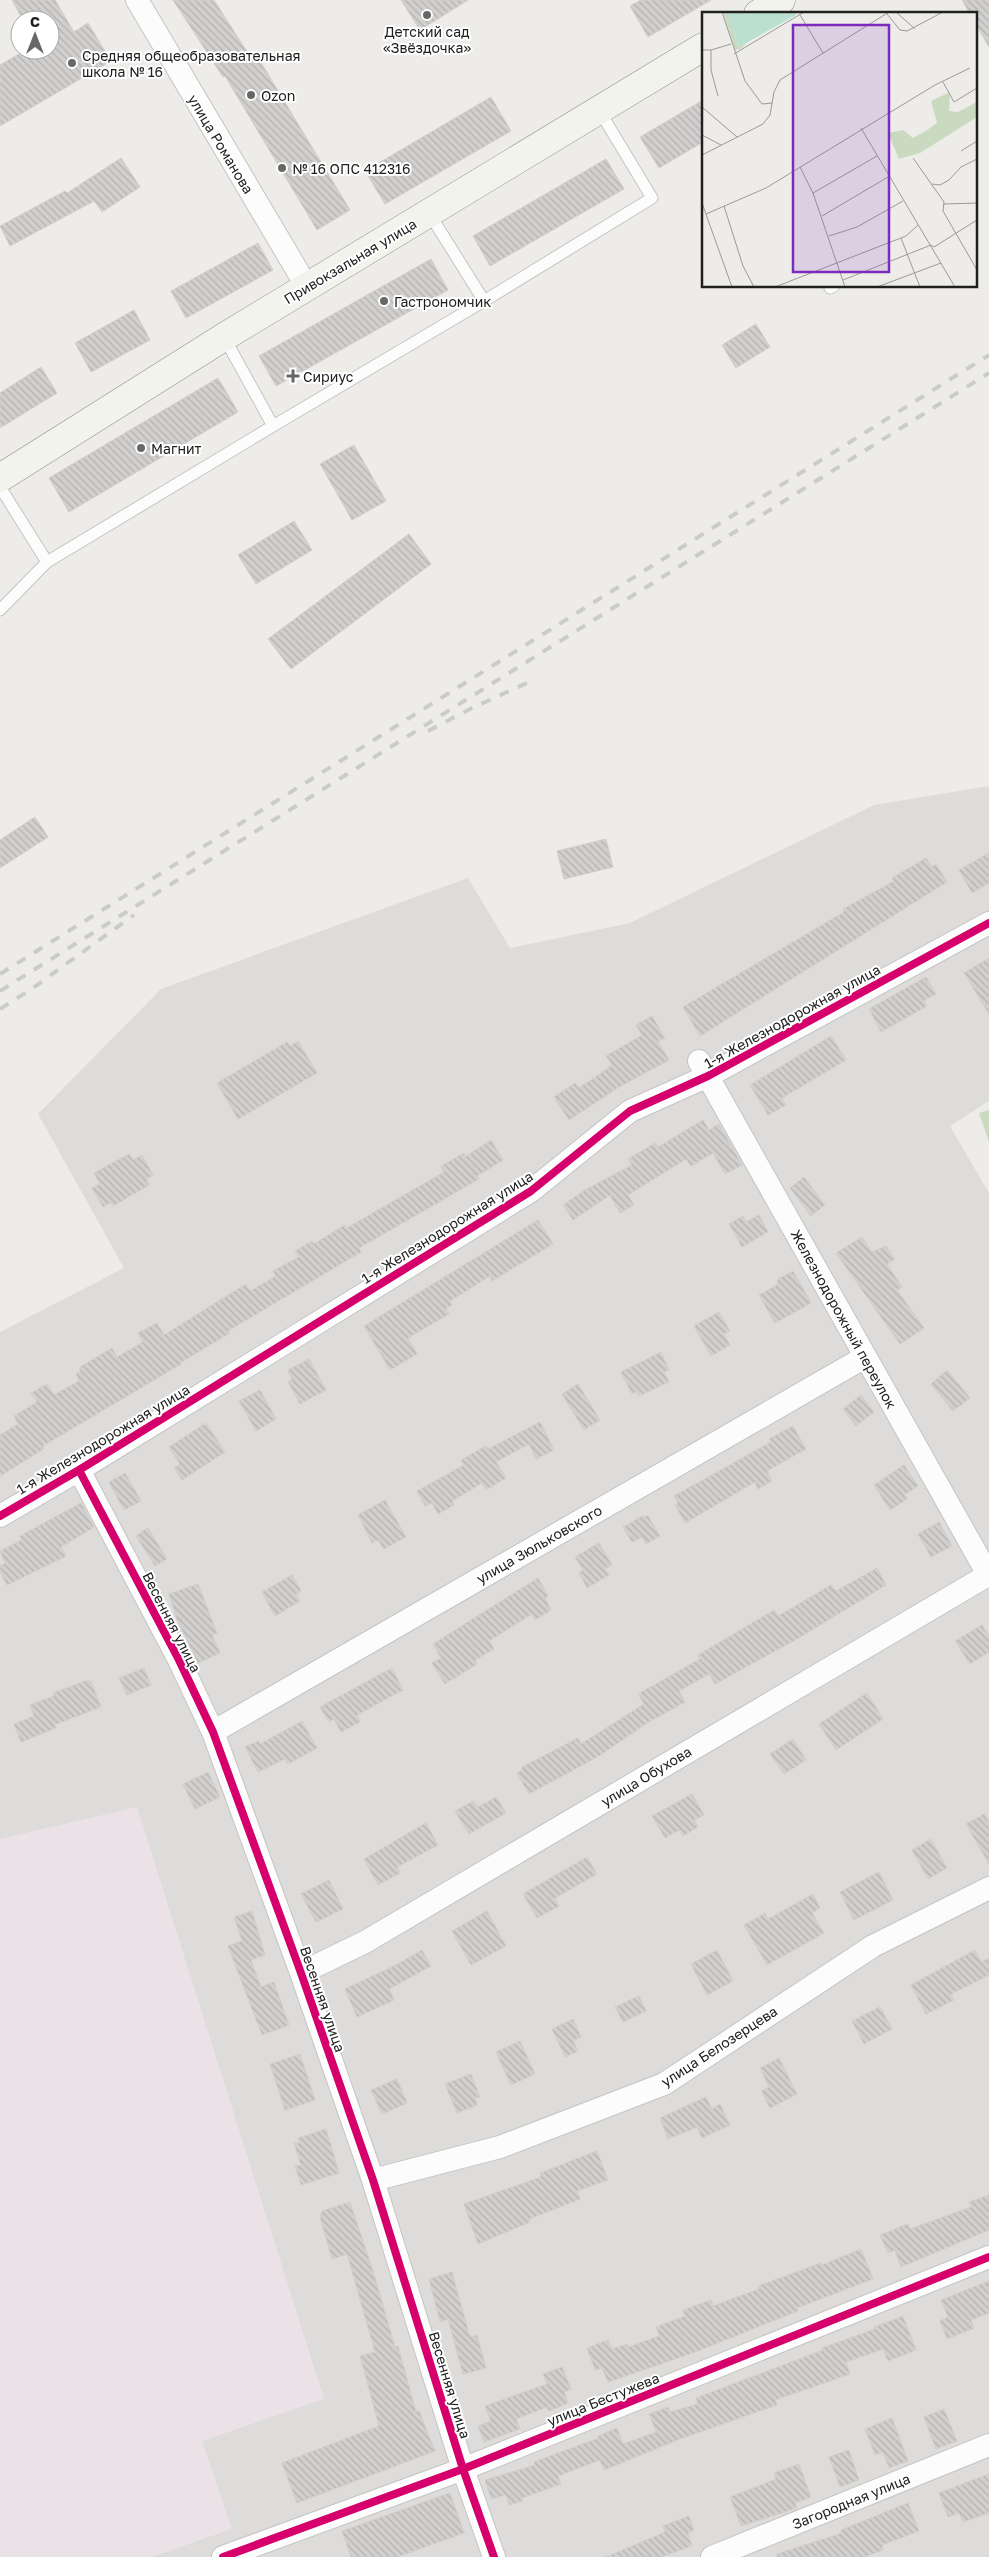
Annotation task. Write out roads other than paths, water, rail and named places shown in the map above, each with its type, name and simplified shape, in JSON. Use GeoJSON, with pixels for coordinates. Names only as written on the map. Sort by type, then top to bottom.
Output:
{"type":"FeatureCollection","features":[{"type":"Feature","properties":{"kind":"main road","name":"Привокзальная улица"},"geometry":{"type":"LineString","coordinates":[[0,478],[224,337],[702,48]]}},
{"type":"Feature","properties":{"kind":"street","name":"улица Романова"},"geometry":{"type":"LineString","coordinates":[[137,0],[307,287]]}},
{"type":"Feature","properties":{"kind":"street","name":"1-я Железнодорожная улица"},"geometry":{"type":"LineString","coordinates":[[0,1516],[79,1470],[530,1191],[630,1111],[703,1068],[989,923]]}},
{"type":"Feature","properties":{"kind":"street","name":"Железнодорожный переулок"},"geometry":{"type":"LineString","coordinates":[[703,1068],[989,1575]]}},
{"type":"Feature","properties":{"kind":"street","name":"улица Зюльковского"},"geometry":{"type":"LineString","coordinates":[[213,1732],[865,1357]]}},
{"type":"Feature","properties":{"kind":"street","name":"Весенняя улица"},"geometry":{"type":"LineString","coordinates":[[79,1470],[179,1660],[213,1732],[301,1973],[373,2180],[463,2469],[494,2557]]}},
{"type":"Feature","properties":{"kind":"street","name":"улица Обухова"},"geometry":{"type":"LineString","coordinates":[[301,1973],[365,1942],[989,1575]]}},
{"type":"Feature","properties":{"kind":"street","name":"улица Белозерцева"},"geometry":{"type":"LineString","coordinates":[[373,2180],[500,2147],[664,2084],[873,1946],[989,1888]]}},
{"type":"Feature","properties":{"kind":"street","name":"улица Бестужева"},"geometry":{"type":"LineString","coordinates":[[224,2557],[463,2469],[989,2257]]}},
{"type":"Feature","properties":{"kind":"street","name":"Загородная улица"},"geometry":{"type":"LineString","coordinates":[[712,2557],[989,2445]]}},
{"type":"Feature","properties":{"kind":"lane"},"geometry":{"type":"LineString","coordinates":[[0,610],[47,562],[484,301],[652,198],[599,110]]}},
{"type":"Feature","properties":{"kind":"lane"},"geometry":{"type":"LineString","coordinates":[[429,213],[484,301]]}},
{"type":"Feature","properties":{"kind":"lane"},"geometry":{"type":"LineString","coordinates":[[224,337],[273,426]]}},
{"type":"Feature","properties":{"kind":"lane"},"geometry":{"type":"LineString","coordinates":[[0,487],[47,562]]}},
{"type":"Feature","properties":{"kind":"railway"},"geometry":{"type":"LineString","coordinates":[[0,974],[989,355]]}},
{"type":"Feature","properties":{"kind":"railway"},"geometry":{"type":"LineString","coordinates":[[0,991],[989,373]]}},
{"type":"Feature","properties":{"kind":"railway"},"geometry":{"type":"LineString","coordinates":[[428,731],[527,683]]}},
{"type":"Feature","properties":{"kind":"railway"},"geometry":{"type":"LineString","coordinates":[[0,1009],[30,990],[134,915]]}},
{"type":"Feature","properties":{"kind":"place","name":"Детский сад «Звёздочка»"},"geometry":{"type":"Point","coordinates":[427,15]}},
{"type":"Feature","properties":{"kind":"place","name":"Средняя общеобразовательная школа № 16"},"geometry":{"type":"Point","coordinates":[72,63]}},
{"type":"Feature","properties":{"kind":"place","name":"Ozon"},"geometry":{"type":"Point","coordinates":[251,95]}},
{"type":"Feature","properties":{"kind":"place","name":"№ 16 ОПС 412316"},"geometry":{"type":"Point","coordinates":[282,168]}},
{"type":"Feature","properties":{"kind":"place","name":"Гастрономчик"},"geometry":{"type":"Point","coordinates":[384,301]}},
{"type":"Feature","properties":{"kind":"place","name":"Сириус"},"geometry":{"type":"Point","coordinates":[293,376]}},
{"type":"Feature","properties":{"kind":"place","name":"Магнит"},"geometry":{"type":"Point","coordinates":[141,448]}}]}
